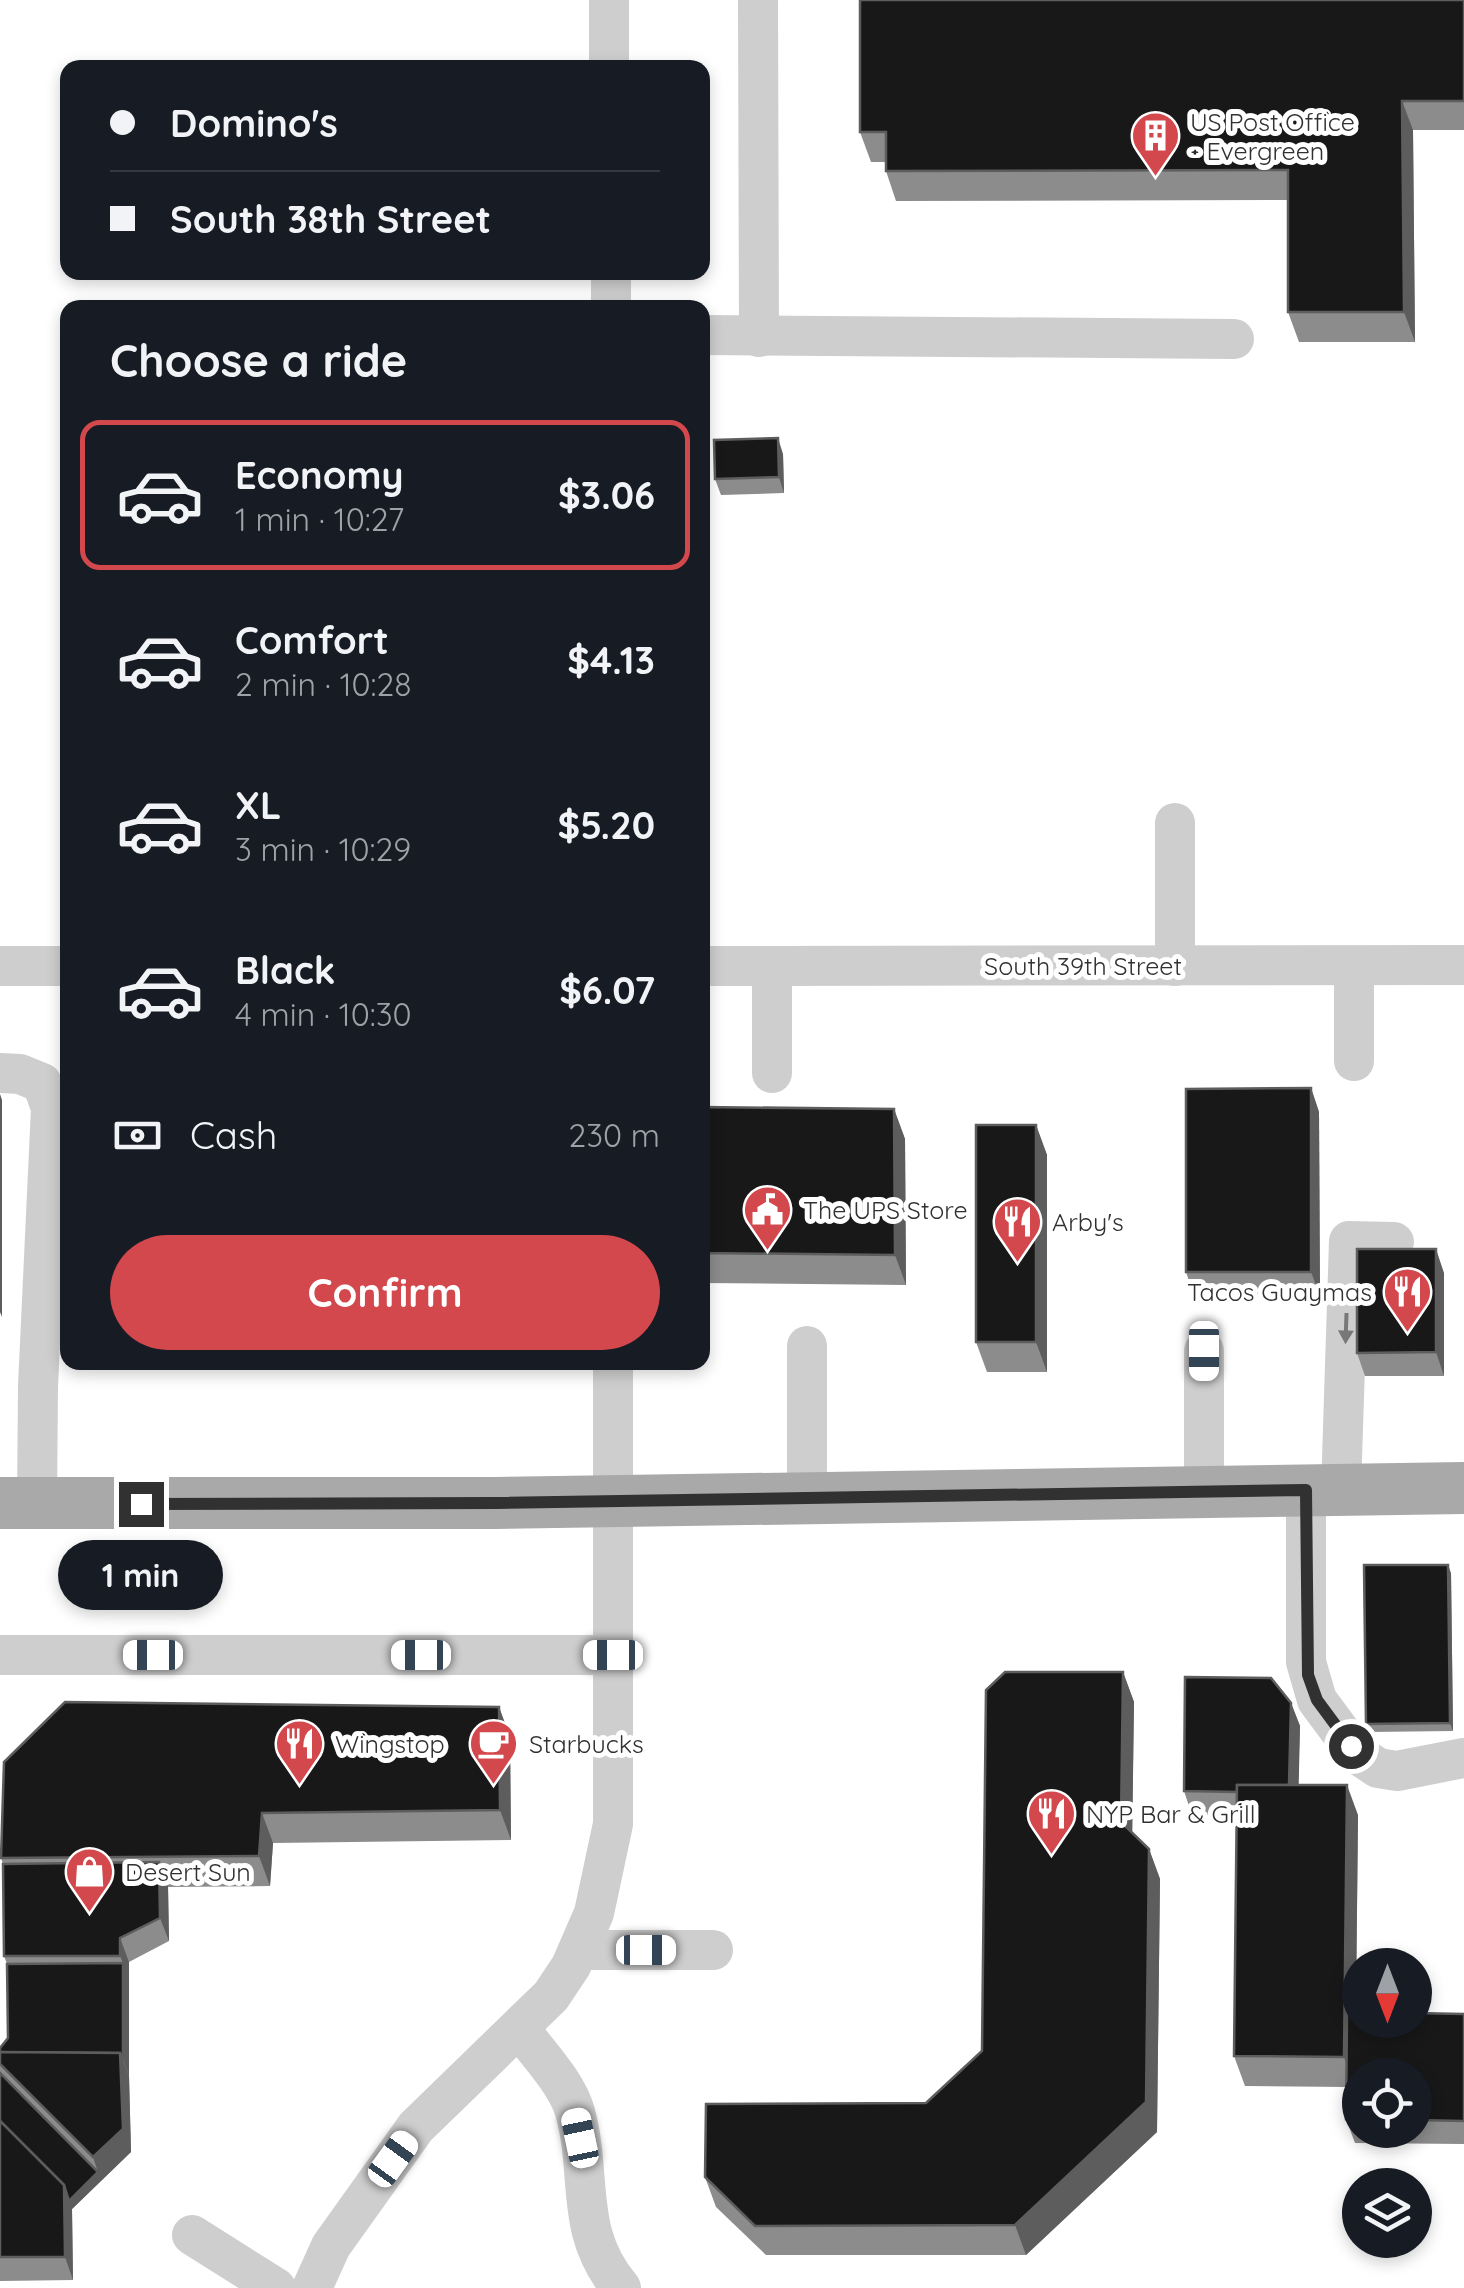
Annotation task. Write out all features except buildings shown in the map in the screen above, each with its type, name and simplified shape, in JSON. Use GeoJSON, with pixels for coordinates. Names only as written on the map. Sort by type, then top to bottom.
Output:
{"type":"FeatureCollection","features":[{"type":"Feature","properties":{"kind":"main road"},"geometry":{"type":"LineString","coordinates":[[18,1503],[496,1503],[1464,1488]]}},
{"type":"Feature","properties":{"kind":"street"},"geometry":{"type":"LineString","coordinates":[[609,0],[610,60]]}},
{"type":"Feature","properties":{"kind":"street"},"geometry":{"type":"LineString","coordinates":[[758,0],[759,337]]}},
{"type":"Feature","properties":{"kind":"street"},"geometry":{"type":"LineString","coordinates":[[710,335],[1234,339]]}},
{"type":"Feature","properties":{"kind":"street"},"geometry":{"type":"LineString","coordinates":[[1176,823],[1176,966]]}},
{"type":"Feature","properties":{"kind":"street","name":"South 39th Street"},"geometry":{"type":"LineString","coordinates":[[710,966],[1464,965]]}},
{"type":"Feature","properties":{"kind":"street"},"geometry":{"type":"LineString","coordinates":[[0,966],[60,966]]}},
{"type":"Feature","properties":{"kind":"street"},"geometry":{"type":"LineString","coordinates":[[772,966],[772,1073]]}},
{"type":"Feature","properties":{"kind":"street"},"geometry":{"type":"LineString","coordinates":[[1354,966],[1354,1061]]}},
{"type":"Feature","properties":{"kind":"street"},"geometry":{"type":"LineString","coordinates":[[0,1073],[42,1082],[50,1098],[52,1134],[38,1386],[18,1503]]}},
{"type":"Feature","properties":{"kind":"street"},"geometry":{"type":"LineString","coordinates":[[1394,1242],[1348,1241],[1306,1662],[1317,1700],[1357,1754],[1378,1768],[1397,1772],[1464,1758]]}},
{"type":"Feature","properties":{"kind":"street"},"geometry":{"type":"LineString","coordinates":[[807,1346],[807,1496]]}},
{"type":"Feature","properties":{"kind":"street"},"geometry":{"type":"LineString","coordinates":[[1204,1351],[1204,1492]]}},
{"type":"Feature","properties":{"kind":"street"},"geometry":{"type":"LineString","coordinates":[[312,2288],[331,2246],[416,2127],[552,1996],[580,1950],[600,1892],[613,1824],[613,1370]]}},
{"type":"Feature","properties":{"kind":"street"},"geometry":{"type":"LineString","coordinates":[[0,1655],[613,1655]]}},
{"type":"Feature","properties":{"kind":"street"},"geometry":{"type":"LineString","coordinates":[[580,1950],[713,1950]]}},
{"type":"Feature","properties":{"kind":"street"},"geometry":{"type":"LineString","coordinates":[[520,2029],[575,2110],[594,2246],[621,2288]]}},
{"type":"Feature","properties":{"kind":"street"},"geometry":{"type":"LineString","coordinates":[[192,2235],[276,2288]]}},
{"type":"Feature","properties":{"kind":"place","name":"US Post Office - Evergreen"},"geometry":{"type":"Point","coordinates":[1155,178]}},
{"type":"Feature","properties":{"kind":"place","name":"The UPS Store"},"geometry":{"type":"Point","coordinates":[768,1252]}},
{"type":"Feature","properties":{"kind":"place","name":"Arby's"},"geometry":{"type":"Point","coordinates":[1017,1264]}},
{"type":"Feature","properties":{"kind":"place","name":"Tacos Guaymas"},"geometry":{"type":"Point","coordinates":[1407,1334]}},
{"type":"Feature","properties":{"kind":"place","name":"Wingstop"},"geometry":{"type":"Point","coordinates":[300,1786]}},
{"type":"Feature","properties":{"kind":"place","name":"Starbucks"},"geometry":{"type":"Point","coordinates":[494,1786]}},
{"type":"Feature","properties":{"kind":"place","name":"NYP Bar & Grill"},"geometry":{"type":"Point","coordinates":[1051,1856]}},
{"type":"Feature","properties":{"kind":"place","name":"Desert Sun"},"geometry":{"type":"Point","coordinates":[90,1914]}},
{"type":"Feature","properties":{"kind":"route"},"geometry":{"type":"LineString","coordinates":[[141,1504],[496,1503],[1306,1490],[1308,1675],[1317,1700],[1351,1746]]}}]}
